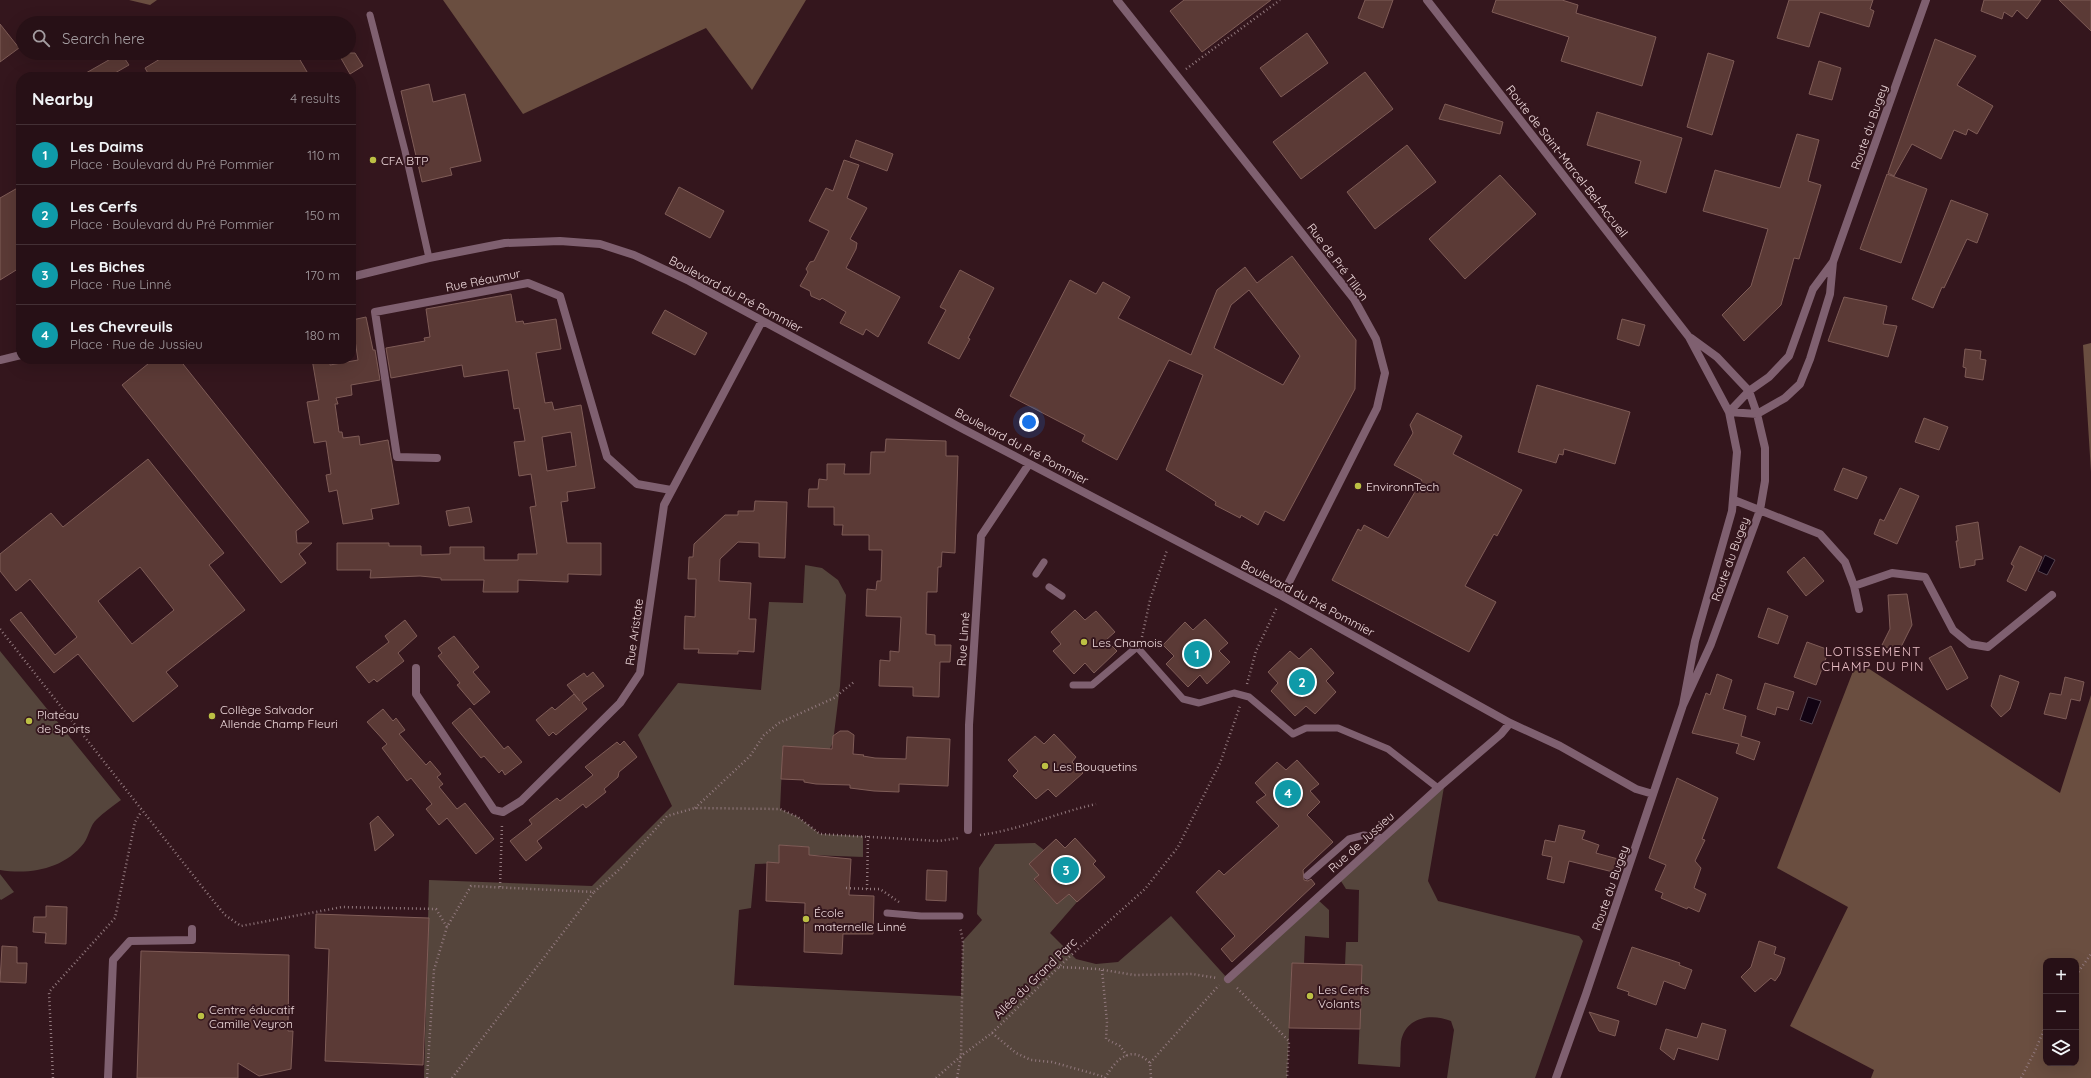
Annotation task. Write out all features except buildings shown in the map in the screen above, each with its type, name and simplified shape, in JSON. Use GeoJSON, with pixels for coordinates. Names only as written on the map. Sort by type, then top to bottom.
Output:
{"type":"FeatureCollection","features":[{"type":"Feature","properties":{"kind":"street","name":"Rue de Pré Tillon"},"geometry":{"type":"LineString","coordinates":[[1117,0],[1354,299],[1376,339],[1385,373],[1377,408],[1288,580],[1282,596]]}},
{"type":"Feature","properties":{"kind":"street","name":"Route de Saint-Marcel-Bel-Accueil"},"geometry":{"type":"LineString","coordinates":[[1427,0],[1689,337],[1729,412]]}},
{"type":"Feature","properties":{"kind":"street","name":"Route du Bugey"},"geometry":{"type":"LineString","coordinates":[[1757,414],[1785,398],[1800,384],[1810,359],[1830,294],[1833,262],[1926,0]]}},
{"type":"Feature","properties":{"kind":"street","name":"Boulevard du Pré Pommier"},"geometry":{"type":"LineString","coordinates":[[356,276],[429,258],[505,243],[560,241],[600,244],[641,258],[689,281],[1029,464],[1282,596],[1510,723],[1560,746],[1636,789],[1653,794]]}},
{"type":"Feature","properties":{"kind":"street","name":"Route du Bugey"},"geometry":{"type":"LineString","coordinates":[[1683,705],[1695,641],[1734,500],[1737,452],[1729,412],[1749,392],[1769,377],[1789,356],[1813,289],[1833,262]]}},
{"type":"Feature","properties":{"kind":"street","name":"Rue Réaumur"},"geometry":{"type":"LineString","coordinates":[[437,458],[397,457],[376,312],[528,283],[560,296],[608,457],[637,484],[671,490]]}},
{"type":"Feature","properties":{"kind":"street","name":"Rue Aristote"},"geometry":{"type":"LineString","coordinates":[[503,812],[521,801],[620,703],[640,673],[664,505],[762,320]]}},
{"type":"Feature","properties":{"kind":"street","name":"Route de Saint-Marcel-Bel-Accueil"},"geometry":{"type":"LineString","coordinates":[[1689,337],[1717,357],[1749,392]]}},
{"type":"Feature","properties":{"kind":"street"},"geometry":{"type":"LineString","coordinates":[[0,360],[16,356]]}},
{"type":"Feature","properties":{"kind":"street","name":"Route du Bugey"},"geometry":{"type":"LineString","coordinates":[[1556,1078],[1586,994],[1683,705],[1711,644],[1760,510],[1765,481],[1765,448],[1757,414],[1749,392]]}},
{"type":"Feature","properties":{"kind":"street"},"geometry":{"type":"LineString","coordinates":[[1729,412],[1757,414]]}},
{"type":"Feature","properties":{"kind":"street","name":"Rue Linné"},"geometry":{"type":"LineString","coordinates":[[969,834],[969,725],[982,536],[1029,464]]}},
{"type":"Feature","properties":{"kind":"street"},"geometry":{"type":"LineString","coordinates":[[1734,500],[1820,534],[1845,562],[1854,586],[1859,609]]}},
{"type":"Feature","properties":{"kind":"street"},"geometry":{"type":"LineString","coordinates":[[1854,586],[1892,573],[1925,577],[1953,630],[1970,644],[1988,647],[2052,595]]}},
{"type":"Feature","properties":{"kind":"street"},"geometry":{"type":"LineString","coordinates":[[416,668],[416,694],[494,810],[503,812]]}},
{"type":"Feature","properties":{"kind":"street","name":"Rue de Jussieu"},"geometry":{"type":"LineString","coordinates":[[1228,979],[1438,788],[1500,734],[1510,723]]}},
{"type":"Feature","properties":{"kind":"street"},"geometry":{"type":"LineString","coordinates":[[108,1078],[113,960],[130,941],[192,940],[192,929]]}},
{"type":"Feature","properties":{"kind":"lane"},"geometry":{"type":"LineString","coordinates":[[370,15],[405,151],[429,258]]}},
{"type":"Feature","properties":{"kind":"lane"},"geometry":{"type":"LineString","coordinates":[[1036,574],[1044,562]]}},
{"type":"Feature","properties":{"kind":"lane"},"geometry":{"type":"LineString","coordinates":[[1049,587],[1062,596]]}},
{"type":"Feature","properties":{"kind":"lane"},"geometry":{"type":"LineString","coordinates":[[1073,685],[1092,685],[1137,647],[1183,700],[1199,703],[1234,693],[1249,697],[1293,734],[1306,728],[1338,728],[1388,749],[1438,788]]}},
{"type":"Feature","properties":{"kind":"lane"},"geometry":{"type":"LineString","coordinates":[[1308,876],[1349,839],[1364,835],[1383,838]]}},
{"type":"Feature","properties":{"kind":"lane"},"geometry":{"type":"LineString","coordinates":[[887,913],[921,916],[960,916]]}},
{"type":"Feature","properties":{"kind":"path"},"geometry":{"type":"LineString","coordinates":[[1178,76],[1280,0]]}},
{"type":"Feature","properties":{"kind":"path"},"geometry":{"type":"LineString","coordinates":[[1140,650],[1150,600],[1171,538]]}},
{"type":"Feature","properties":{"kind":"path","name":"Allée du Grand Parc"},"geometry":{"type":"LineString","coordinates":[[936,1078],[961,1056],[992,1033],[1058,967],[1145,889],[1178,847],[1217,770],[1243,696],[1256,651],[1282,596]]}},
{"type":"Feature","properties":{"kind":"path"},"geometry":{"type":"LineString","coordinates":[[0,629],[141,812],[225,915],[242,926],[342,907],[436,909],[447,927]]}},
{"type":"Feature","properties":{"kind":"path"},"geometry":{"type":"LineString","coordinates":[[695,808],[750,756],[764,735],[779,723],[834,698],[854,682]]}},
{"type":"Feature","properties":{"kind":"path"},"geometry":{"type":"LineString","coordinates":[[452,1078],[594,892],[622,868],[666,816],[695,808],[780,809],[798,816],[820,834],[939,841],[969,834],[1013,829],[1071,810],[1096,804]]}},
{"type":"Feature","properties":{"kind":"path"},"geometry":{"type":"LineString","coordinates":[[53,1078],[49,992],[115,918],[135,822],[141,812]]}},
{"type":"Feature","properties":{"kind":"path"},"geometry":{"type":"LineString","coordinates":[[500,888],[503,812]]}},
{"type":"Feature","properties":{"kind":"path"},"geometry":{"type":"LineString","coordinates":[[867,889],[868,836]]}},
{"type":"Feature","properties":{"kind":"path"},"geometry":{"type":"LineString","coordinates":[[427,1078],[434,970],[447,927],[471,886],[594,892]]}},
{"type":"Feature","properties":{"kind":"path"},"geometry":{"type":"LineString","coordinates":[[846,888],[880,889],[921,916]]}},
{"type":"Feature","properties":{"kind":"path"},"geometry":{"type":"LineString","coordinates":[[957,1078],[961,1056],[963,941],[960,925]]}},
{"type":"Feature","properties":{"kind":"path"},"geometry":{"type":"LineString","coordinates":[[2079,972],[2091,954]]}},
{"type":"Feature","properties":{"kind":"path"},"geometry":{"type":"LineString","coordinates":[[1058,967],[1076,967],[1134,975],[1192,974],[1228,979],[1289,1041],[1287,1078]]}},
{"type":"Feature","properties":{"kind":"path"},"geometry":{"type":"LineString","coordinates":[[1102,970],[1107,1022],[1106,1039],[1120,1046],[1127,1056]]}},
{"type":"Feature","properties":{"kind":"path"},"geometry":{"type":"LineString","coordinates":[[1150,1063],[1220,984],[1228,979]]}},
{"type":"Feature","properties":{"kind":"path"},"geometry":{"type":"LineString","coordinates":[[2021,1078],[2044,1030]]}},
{"type":"Feature","properties":{"kind":"path"},"geometry":{"type":"LineString","coordinates":[[992,1033],[1016,1053],[1031,1060],[1052,1062],[1105,1078],[1121,1057],[1133,1054],[1143,1056],[1150,1063],[1152,1078]]}},
{"type":"Feature","properties":{"kind":"shaded area"},"geometry":{"type":"Polygon","coordinates":[[[129,0],[157,0],[150,5],[129,0]]]}},
{"type":"Feature","properties":{"kind":"shaded area"},"geometry":{"type":"Polygon","coordinates":[[[443,0],[806,0],[752,90],[706,28],[523,114],[443,0]]]}},
{"type":"Feature","properties":{"kind":"shaded area"},"geometry":{"type":"Polygon","coordinates":[[[2091,343],[2091,472],[2083,345],[2091,343]]]}},
{"type":"Feature","properties":{"kind":"shaded area"},"geometry":{"type":"Polygon","coordinates":[[[2045,555],[2055,560],[2047,575],[2038,571],[2045,555]]]}},
{"type":"Feature","properties":{"kind":"shaded area"},"geometry":{"type":"Polygon","coordinates":[[[805,565],[822,568],[838,580],[846,595],[840,686],[833,742],[829,751],[783,746],[780,809],[798,817],[820,834],[863,836],[863,857],[809,855],[809,847],[780,845],[779,863],[755,864],[751,908],[739,910],[734,985],[961,996],[963,941],[982,920],[977,914],[979,868],[995,844],[1035,843],[1044,850],[1029,864],[1039,875],[1034,880],[1057,904],[1069,894],[1077,902],[1050,933],[1076,959],[1096,964],[1118,962],[1171,916],[1228,979],[1317,899],[1329,910],[1329,938],[1305,936],[1304,964],[1292,964],[1287,1078],[424,1078],[429,880],[592,886],[672,806],[638,735],[678,683],[761,690],[769,602],[803,603],[805,565]]]}},
{"type":"Feature","properties":{"kind":"shaded area","name":"Plateau de Sports"},"geometry":{"type":"Polygon","coordinates":[[[0,651],[121,800],[95,821],[84,843],[76,852],[57,864],[34,871],[23,872],[0,870],[0,651]]]}},
{"type":"Feature","properties":{"kind":"shaded area"},"geometry":{"type":"Polygon","coordinates":[[[1857,661],[2060,793],[2091,695],[2091,1078],[1871,1078],[1874,1070],[1790,1026],[1848,907],[1777,868],[1857,661]]]}},
{"type":"Feature","properties":{"kind":"shaded area"},"geometry":{"type":"Polygon","coordinates":[[[1808,697],[1821,701],[1812,724],[1800,720],[1808,697]]]}},
{"type":"Feature","properties":{"kind":"shaded area"},"geometry":{"type":"Polygon","coordinates":[[[1445,781],[1428,881],[1438,901],[1579,936],[1583,941],[1535,1078],[1447,1078],[1454,1030],[1451,1021],[1435,1017],[1420,1019],[1413,1022],[1403,1034],[1401,1042],[1400,1067],[1358,1064],[1362,965],[1345,965],[1346,942],[1358,942],[1359,890],[1346,889],[1339,878],[1445,781]]]}},
{"type":"Feature","properties":{"kind":"shaded area"},"geometry":{"type":"Polygon","coordinates":[[[0,874],[14,892],[1,900],[0,899],[0,874]]]}},
{"type":"Feature","properties":{"kind":"place","name":"CFA BTP"},"geometry":{"type":"Point","coordinates":[373,160]}},
{"type":"Feature","properties":{"kind":"place","name":"EnvironnTech"},"geometry":{"type":"Point","coordinates":[1358,486]}},
{"type":"Feature","properties":{"kind":"place","name":"Les Chamois"},"geometry":{"type":"Point","coordinates":[1084,642]}},
{"type":"Feature","properties":{"kind":"place","name":"Les Daims"},"geometry":{"type":"Point","coordinates":[1197,654]}},
{"type":"Feature","properties":{"kind":"place","name":"Les Cerfs"},"geometry":{"type":"Point","coordinates":[1302,682]}},
{"type":"Feature","properties":{"kind":"place","name":"Collège Salvador Allende Champ Fleuri"},"geometry":{"type":"Point","coordinates":[212,716]}},
{"type":"Feature","properties":{"kind":"place","name":"Plateau de Sports"},"geometry":{"type":"Point","coordinates":[29,721]}},
{"type":"Feature","properties":{"kind":"place","name":"Les Bouquetins"},"geometry":{"type":"Point","coordinates":[1045,766]}},
{"type":"Feature","properties":{"kind":"place","name":"Les Chevreuils"},"geometry":{"type":"Point","coordinates":[1288,793]}},
{"type":"Feature","properties":{"kind":"place","name":"Les Biches"},"geometry":{"type":"Point","coordinates":[1066,870]}},
{"type":"Feature","properties":{"kind":"place","name":"École maternelle Linné"},"geometry":{"type":"Point","coordinates":[806,919]}},
{"type":"Feature","properties":{"kind":"place","name":"Les Cerfs Volants"},"geometry":{"type":"Point","coordinates":[1310,996]}},
{"type":"Feature","properties":{"kind":"place","name":"Centre éducatif Camille Veyron"},"geometry":{"type":"Point","coordinates":[201,1016]}},
{"type":"Feature","properties":{"kind":"district","name":"LOTISSEMENT CHAMP DU PIN"},"geometry":{"type":"Point","coordinates":[1873,658]}}]}
